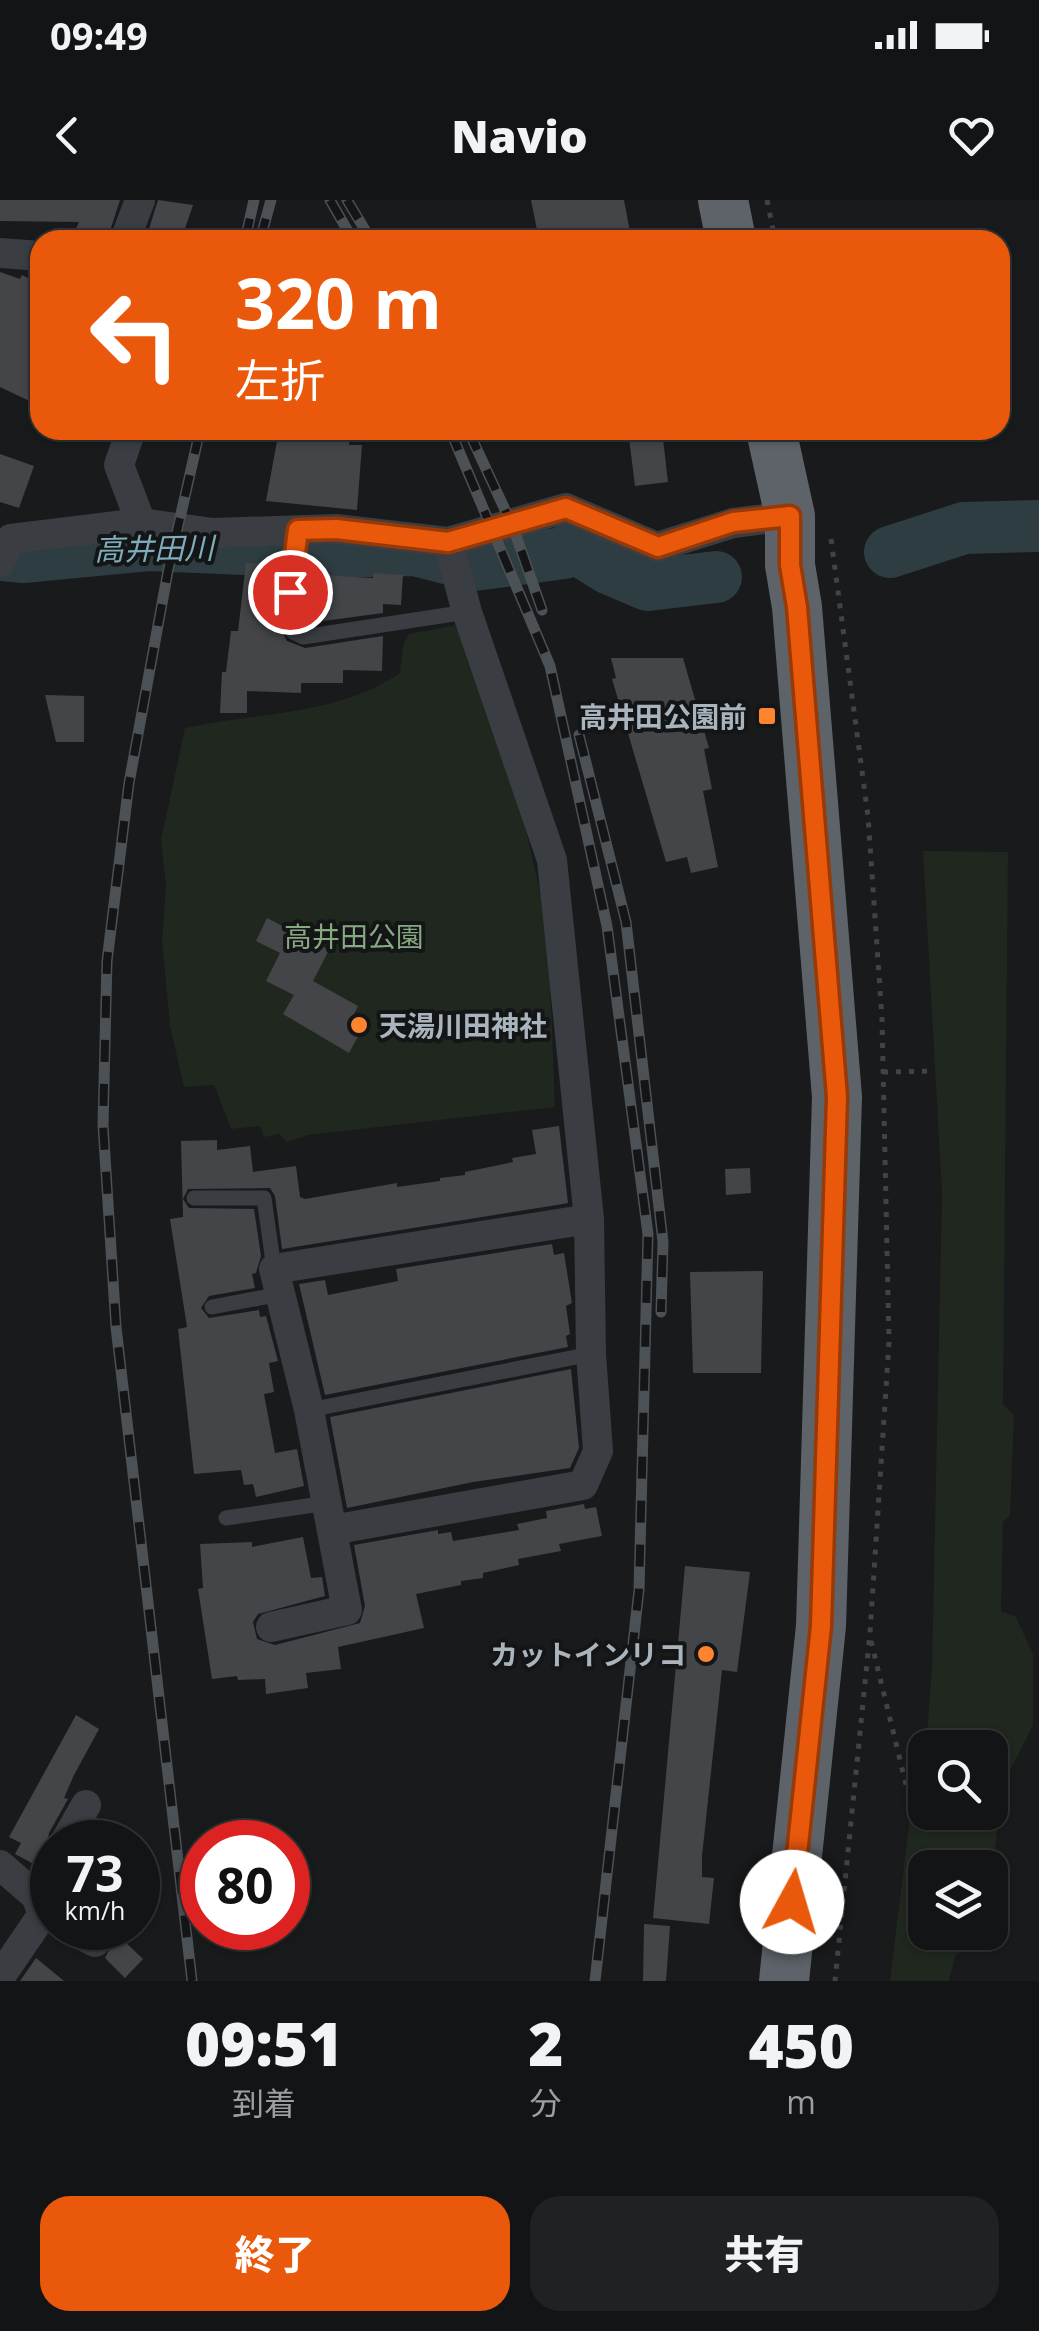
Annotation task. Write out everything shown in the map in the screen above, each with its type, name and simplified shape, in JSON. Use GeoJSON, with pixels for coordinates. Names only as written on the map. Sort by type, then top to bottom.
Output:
{"type":"FeatureCollection","features":[{"type":"Feature","properties":{"kind":"highway"},"geometry":{"type":"LineString","coordinates":[[722,200],[729,230]]}},
{"type":"Feature","properties":{"kind":"highway"},"geometry":{"type":"LineString","coordinates":[[774,440],[790,516],[790,565],[799,627],[837,1097],[821,1626],[784,1981]]}},
{"type":"Feature","properties":{"kind":"street"},"geometry":{"type":"LineString","coordinates":[[130,230],[140,200]]}},
{"type":"Feature","properties":{"kind":"street"},"geometry":{"type":"LineString","coordinates":[[0,253],[30,255]]}},
{"type":"Feature","properties":{"kind":"street"},"geometry":{"type":"LineString","coordinates":[[128,440],[119,466],[140,523]]}},
{"type":"Feature","properties":{"kind":"street"},"geometry":{"type":"LineString","coordinates":[[5,546],[140,523],[213,534],[336,529],[448,543],[566,508],[658,547],[733,522],[790,516]]}},
{"type":"Feature","properties":{"kind":"street"},"geometry":{"type":"LineString","coordinates":[[330,1517],[583,1485],[598,1451],[591,1354],[589,1219],[552,860],[448,543]]}},
{"type":"Feature","properties":{"kind":"street"},"geometry":{"type":"LineString","coordinates":[[272,1627],[347,1610],[309,1410],[278,1281],[589,1219]]}},
{"type":"Feature","properties":{"kind":"street"},"geometry":{"type":"LineString","coordinates":[[77,1820],[86,1805]]}},
{"type":"Feature","properties":{"kind":"street"},"geometry":{"type":"LineString","coordinates":[[0,1865],[30,1893]]}},
{"type":"Feature","properties":{"kind":"street"},"geometry":{"type":"LineString","coordinates":[[0,1977],[30,1948]]}},
{"type":"Feature","properties":{"kind":"lane"},"geometry":{"type":"LineString","coordinates":[[298,530],[286,618],[293,632],[303,637],[467,610]]}},
{"type":"Feature","properties":{"kind":"lane"},"geometry":{"type":"LineString","coordinates":[[194,1198],[264,1198],[278,1281],[212,1307]]}},
{"type":"Feature","properties":{"kind":"lane"},"geometry":{"type":"LineString","coordinates":[[309,1410],[591,1354]]}},
{"type":"Feature","properties":{"kind":"lane"},"geometry":{"type":"LineString","coordinates":[[226,1518],[330,1517]]}},
{"type":"Feature","properties":{"kind":"path"},"geometry":{"type":"LineString","coordinates":[[768,200],[773,230]]}},
{"type":"Feature","properties":{"kind":"path"},"geometry":{"type":"LineString","coordinates":[[883,1072],[935,1071]]}},
{"type":"Feature","properties":{"kind":"path"},"geometry":{"type":"LineString","coordinates":[[870,1633],[908,1792]]}},
{"type":"Feature","properties":{"kind":"green space","name":"高井田公園"},"geometry":{"type":"Polygon","coordinates":[[[457,625],[521,808],[548,927],[555,1107],[308,1135],[287,1142],[279,1134],[264,1137],[260,1126],[231,1129],[214,1085],[184,1087],[170,1026],[162,941],[166,886],[161,840],[185,728],[296,711],[350,697],[400,673],[403,645],[409,634],[457,625]]]}},
{"type":"Feature","properties":{"kind":"green space"},"geometry":{"type":"Polygon","coordinates":[[[923,851],[1008,852],[1003,1404],[1014,1415],[1010,1515],[1003,1522],[1001,1611],[1016,1617],[1033,1654],[1033,1725],[1008,1775],[1008,1730],[927,1730],[942,1194],[923,851]]]}},
{"type":"Feature","properties":{"kind":"green space"},"geometry":{"type":"Polygon","coordinates":[[[908,1830],[997,1830],[995,1850],[908,1850],[908,1950],[968,1950],[956,1954],[949,1981],[890,1981],[908,1830]]]}},
{"type":"Feature","properties":{"kind":"building"},"geometry":{"type":"Polygon","coordinates":[[[0,200],[120,200],[110,230],[75,230],[79,222],[0,221],[0,200]]]}},
{"type":"Feature","properties":{"kind":"building"},"geometry":{"type":"Polygon","coordinates":[[[158,200],[193,205],[184,230],[149,230],[158,200]]]}},
{"type":"Feature","properties":{"kind":"building"},"geometry":{"type":"Polygon","coordinates":[[[531,200],[624,200],[630,230],[537,230],[531,200]]]}},
{"type":"Feature","properties":{"kind":"building"},"geometry":{"type":"Polygon","coordinates":[[[0,272],[30,279],[30,401],[0,387],[0,272]]]}},
{"type":"Feature","properties":{"kind":"building"},"geometry":{"type":"Polygon","coordinates":[[[277,440],[350,440],[349,445],[362,445],[357,510],[266,501],[277,440]]]}},
{"type":"Feature","properties":{"kind":"building"},"geometry":{"type":"Polygon","coordinates":[[[629,440],[663,440],[668,482],[635,486],[629,440]]]}},
{"type":"Feature","properties":{"kind":"building"},"geometry":{"type":"Polygon","coordinates":[[[0,454],[34,466],[19,508],[0,502],[0,454]]]}},
{"type":"Feature","properties":{"kind":"building"},"geometry":{"type":"Polygon","coordinates":[[[246,563],[270,564],[270,571],[281,571],[275,618],[287,641],[305,648],[383,636],[382,671],[343,670],[343,683],[301,683],[301,693],[247,691],[247,713],[220,713],[222,672],[226,672],[231,631],[238,631],[246,563]]]}},
{"type":"Feature","properties":{"kind":"building"},"geometry":{"type":"Polygon","coordinates":[[[373,573],[403,575],[401,605],[383,604],[383,613],[301,624],[298,616],[303,574],[373,578],[373,573]]]}},
{"type":"Feature","properties":{"kind":"building"},"geometry":{"type":"Polygon","coordinates":[[[611,658],[683,658],[709,748],[704,749],[712,789],[703,791],[718,867],[691,873],[687,857],[666,862],[612,679],[616,678],[611,658]]]}},
{"type":"Feature","properties":{"kind":"building"},"geometry":{"type":"Polygon","coordinates":[[[45,695],[84,696],[84,742],[56,742],[45,695]]]}},
{"type":"Feature","properties":{"kind":"building"},"geometry":{"type":"Polygon","coordinates":[[[267,918],[329,950],[313,981],[358,1006],[350,1022],[362,1029],[349,1053],[283,1014],[294,995],[266,981],[280,953],[256,941],[267,918]]]}},
{"type":"Feature","properties":{"kind":"building"},"geometry":{"type":"Polygon","coordinates":[[[559,1126],[568,1203],[557,1205],[282,1249],[275,1196],[270,1188],[188,1189],[183,1199],[189,1208],[254,1209],[261,1256],[256,1273],[252,1274],[255,1288],[209,1296],[201,1308],[209,1318],[259,1310],[260,1317],[266,1316],[278,1361],[269,1363],[274,1392],[264,1394],[275,1453],[297,1449],[304,1486],[256,1497],[253,1484],[244,1485],[241,1470],[194,1474],[178,1329],[187,1327],[170,1219],[183,1217],[181,1141],[217,1140],[217,1150],[250,1146],[253,1172],[296,1166],[300,1197],[305,1199],[397,1183],[397,1187],[440,1181],[513,1162],[512,1158],[536,1154],[532,1130],[559,1126]]]}},
{"type":"Feature","properties":{"kind":"building"},"geometry":{"type":"Polygon","coordinates":[[[750,1168],[751,1193],[726,1195],[725,1169],[750,1168]]]}},
{"type":"Feature","properties":{"kind":"building"},"geometry":{"type":"Polygon","coordinates":[[[552,1244],[554,1255],[564,1253],[572,1303],[566,1306],[568,1347],[325,1395],[299,1284],[325,1280],[328,1295],[398,1281],[396,1269],[552,1244]]]}},
{"type":"Feature","properties":{"kind":"building"},"geometry":{"type":"Polygon","coordinates":[[[763,1271],[761,1373],[693,1373],[690,1272],[763,1271]]]}},
{"type":"Feature","properties":{"kind":"building"},"geometry":{"type":"Polygon","coordinates":[[[571,1369],[579,1448],[570,1468],[473,1482],[347,1508],[330,1417],[571,1369]]]}},
{"type":"Feature","properties":{"kind":"building"},"geometry":{"type":"Polygon","coordinates":[[[584,1504],[585,1509],[596,1507],[602,1536],[559,1544],[561,1551],[518,1559],[519,1565],[483,1573],[483,1578],[416,1594],[424,1628],[338,1647],[341,1669],[306,1673],[308,1688],[266,1694],[265,1679],[212,1679],[198,1589],[203,1588],[200,1544],[252,1542],[252,1547],[303,1537],[311,1578],[322,1577],[325,1596],[258,1614],[253,1622],[257,1639],[275,1645],[360,1623],[365,1606],[354,1545],[438,1530],[438,1534],[451,1532],[453,1541],[519,1530],[517,1524],[547,1518],[546,1511],[584,1504]]]}},
{"type":"Feature","properties":{"kind":"building"},"geometry":{"type":"Polygon","coordinates":[[[685,1566],[750,1572],[737,1672],[722,1670],[702,1856],[702,1877],[714,1878],[709,1924],[653,1918],[685,1566]]]}},
{"type":"Feature","properties":{"kind":"building"},"geometry":{"type":"Polygon","coordinates":[[[76,1715],[99,1729],[74,1775],[64,1798],[68,1799],[56,1820],[30,1820],[30,1862],[15,1854],[21,1843],[9,1837],[76,1715]]]}},
{"type":"Feature","properties":{"kind":"building"},"geometry":{"type":"Polygon","coordinates":[[[644,1924],[670,1926],[666,1981],[643,1981],[644,1924]]]}},
{"type":"Feature","properties":{"kind":"building"},"geometry":{"type":"Polygon","coordinates":[[[109,1950],[134,1950],[143,1959],[125,1978],[105,1958],[109,1950]]]}},
{"type":"Feature","properties":{"kind":"building"},"geometry":{"type":"Polygon","coordinates":[[[36,1958],[64,1981],[20,1981],[36,1958]]]}},
{"type":"Feature","properties":{"kind":"waterway","name":"高井田川"},"geometry":{"type":"LineString","coordinates":[[890,552],[964,528],[1039,526]]}},
{"type":"Feature","properties":{"kind":"waterway","name":"高井田川"},"geometry":{"type":"LineString","coordinates":[[0,555],[23,557],[148,545],[321,552],[415,550],[474,565],[564,553],[573,546],[608,568],[648,585],[716,577]]}},
{"type":"Feature","properties":{"kind":"railway"},"geometry":{"type":"LineString","coordinates":[[247,230],[254,200]]}},
{"type":"Feature","properties":{"kind":"railway"},"geometry":{"type":"LineString","coordinates":[[263,230],[271,200]]}},
{"type":"Feature","properties":{"kind":"railway"},"geometry":{"type":"LineString","coordinates":[[330,200],[347,230]]}},
{"type":"Feature","properties":{"kind":"railway"},"geometry":{"type":"LineString","coordinates":[[347,200],[365,230]]}},
{"type":"Feature","properties":{"kind":"railway"},"geometry":{"type":"LineString","coordinates":[[192,1981],[116,1327],[103,1125],[107,961],[129,783],[168,571],[198,440]]}},
{"type":"Feature","properties":{"kind":"railway"},"geometry":{"type":"LineString","coordinates":[[454,440],[550,666],[607,926],[648,1234],[639,1590],[595,1981]]}},
{"type":"Feature","properties":{"kind":"railway"},"geometry":{"type":"LineString","coordinates":[[473,440],[513,527],[542,610]]}},
{"type":"Feature","properties":{"kind":"railway"},"geometry":{"type":"LineString","coordinates":[[579,735],[626,922],[663,1242],[661,1312]]}},
{"type":"Feature","properties":{"kind":"place","name":"高井田公園前"},"geometry":{"type":"Point","coordinates":[767,716]}},
{"type":"Feature","properties":{"kind":"place","name":"天湯川田神社"},"geometry":{"type":"Point","coordinates":[359,1025]}},
{"type":"Feature","properties":{"kind":"place","name":"カットインリコ"},"geometry":{"type":"Point","coordinates":[706,1654]}},
{"type":"Feature","properties":{"kind":"route"},"geometry":{"type":"LineString","coordinates":[[290,592],[298,530],[336,529],[448,542],[566,508],[658,547],[733,522],[790,516],[790,565],[797,607],[837,1097],[821,1626],[792,1902]]}}]}
